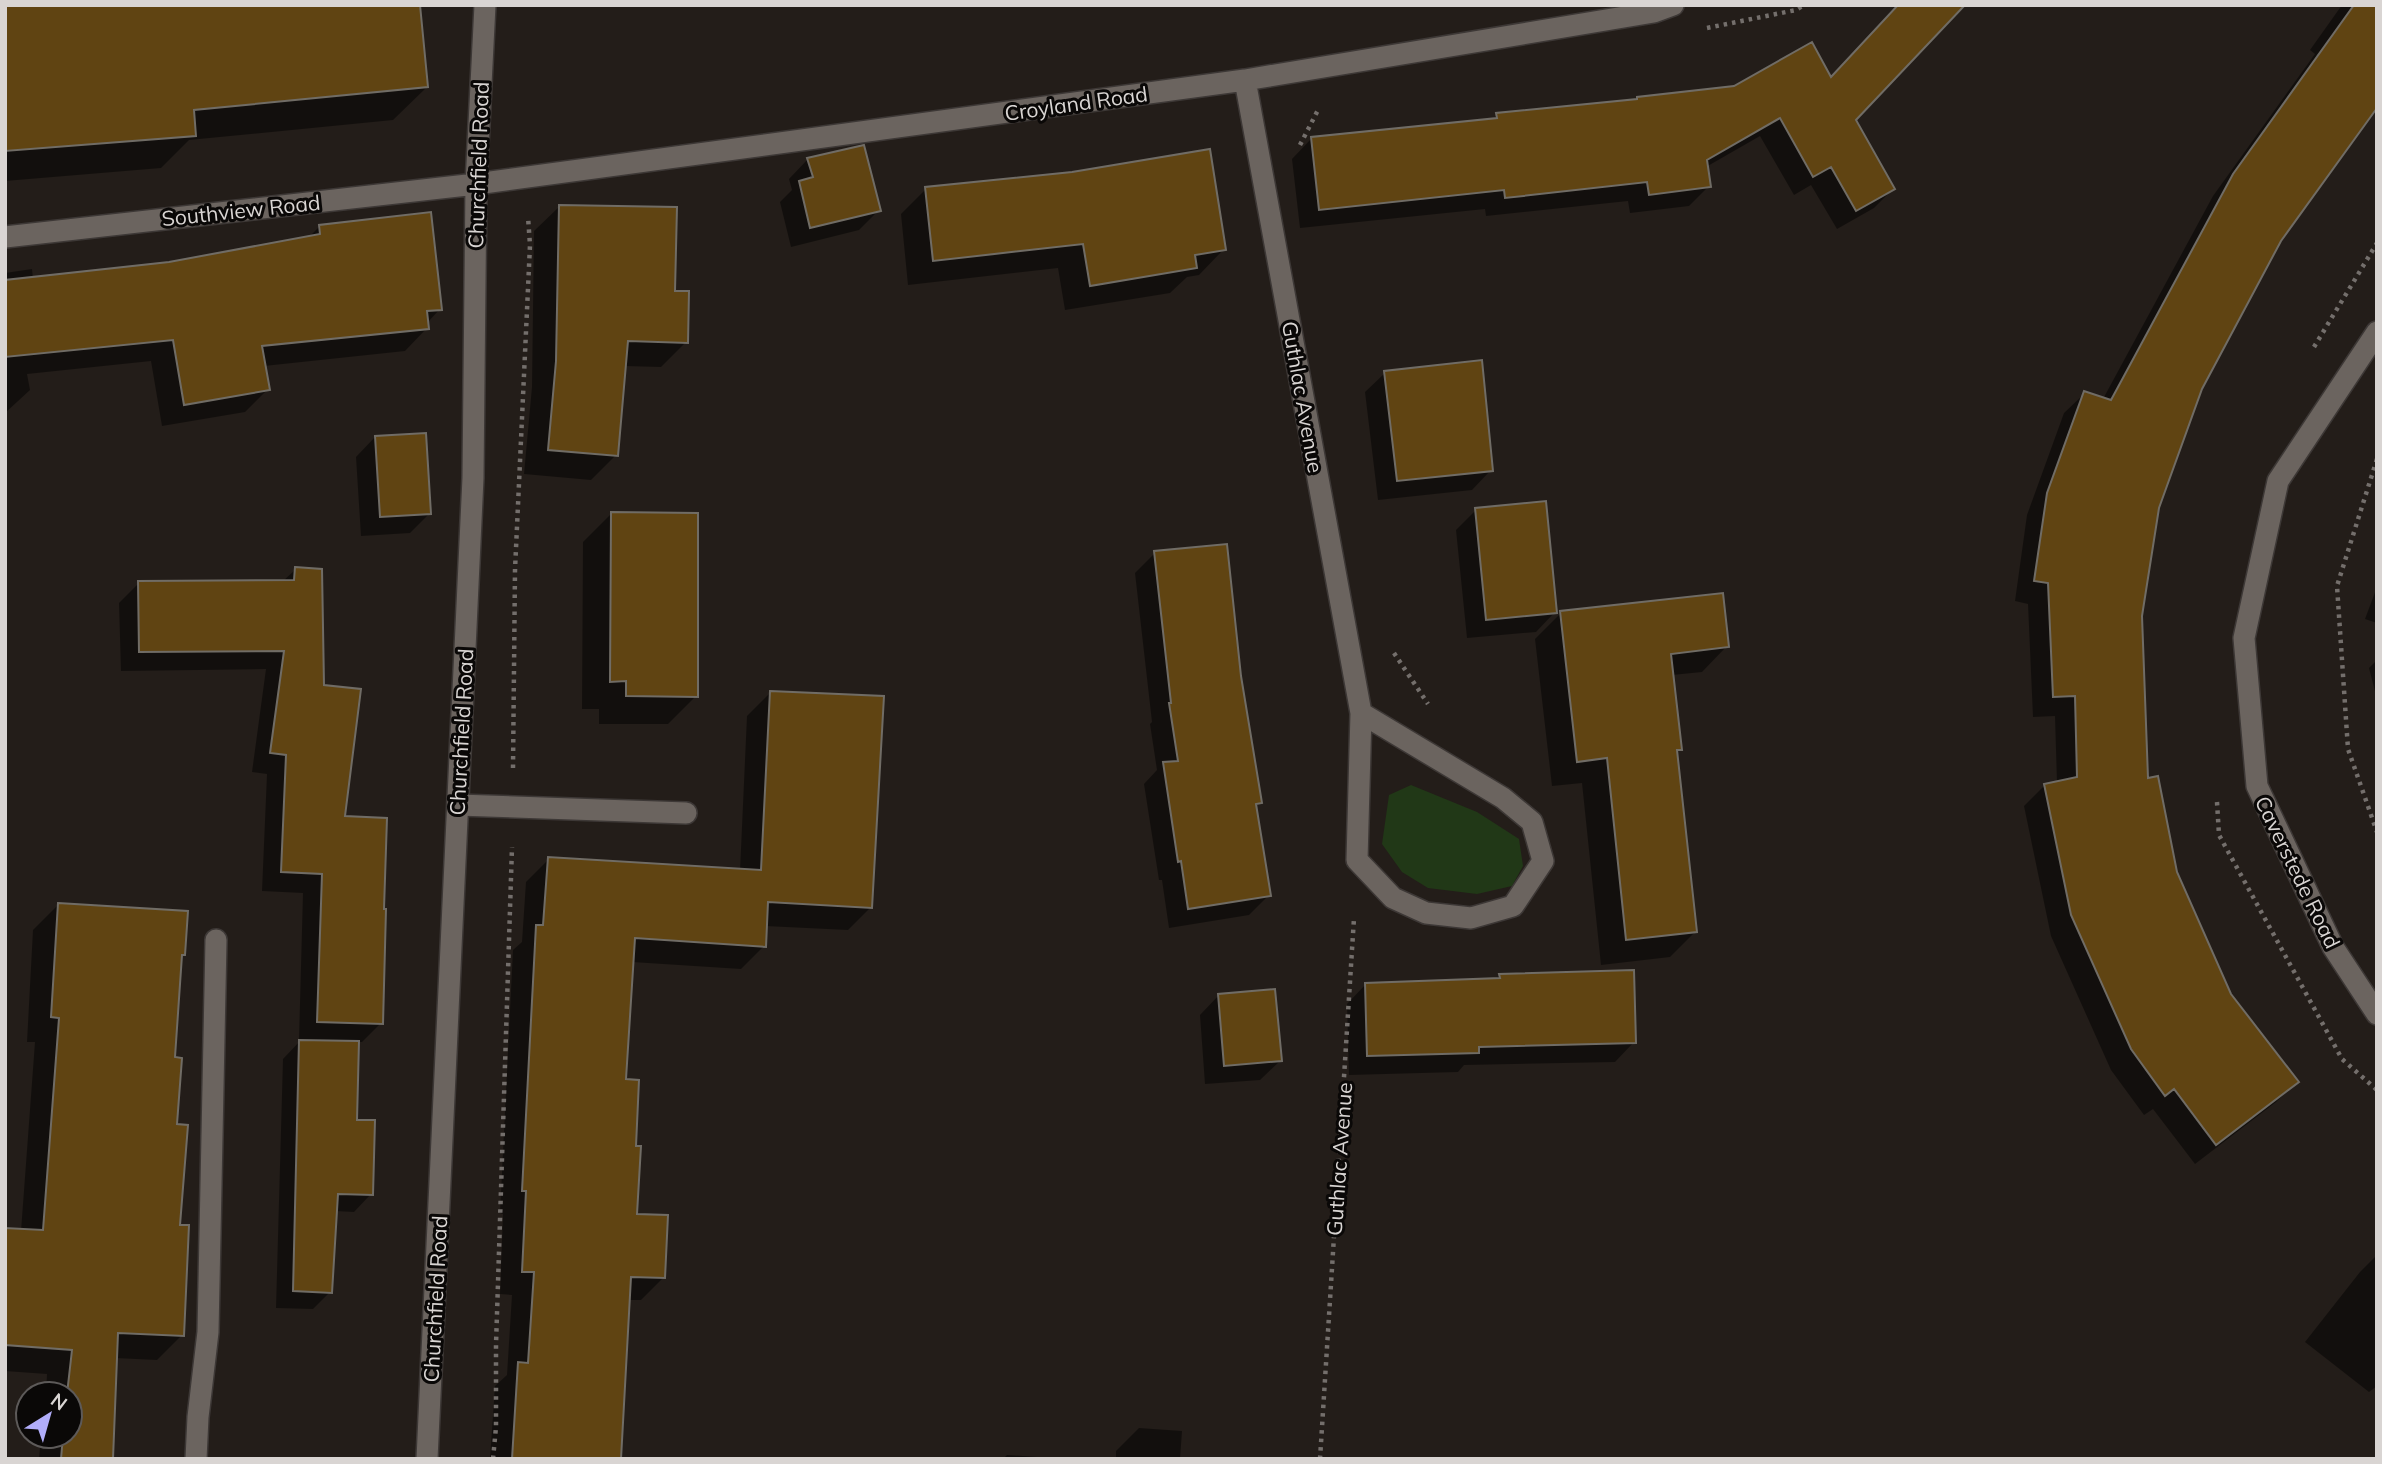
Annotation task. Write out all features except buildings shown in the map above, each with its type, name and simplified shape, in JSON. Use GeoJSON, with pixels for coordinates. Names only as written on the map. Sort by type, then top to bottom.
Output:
{"type":"FeatureCollection","features":[{"type":"Feature","properties":{"kind":"street","name":"Churchfield Road"},"geometry":{"type":"LineString","coordinates":[[427,1459],[473,478],[476,184],[485,5]]}},
{"type":"Feature","properties":{"kind":"street","name":"Croyland Road"},"geometry":{"type":"LineString","coordinates":[[476,184],[1245,80],[1654,12],[1673,5]]}},
{"type":"Feature","properties":{"kind":"street","name":"Guthlac Avenue"},"geometry":{"type":"LineString","coordinates":[[1245,80],[1361,713],[1357,860]]}},
{"type":"Feature","properties":{"kind":"street","name":"Southview Road"},"geometry":{"type":"LineString","coordinates":[[5,237],[476,184]]}},
{"type":"Feature","properties":{"kind":"street","name":"Caverstede Road"},"geometry":{"type":"LineString","coordinates":[[2377,332],[2278,481],[2244,638],[2257,786],[2333,947],[2377,1014]]}},
{"type":"Feature","properties":{"kind":"street"},"geometry":{"type":"LineString","coordinates":[[1357,860],[1393,898],[1426,912],[1471,918],[1513,906],[1543,861],[1532,822],[1503,798],[1361,713]]}},
{"type":"Feature","properties":{"kind":"street"},"geometry":{"type":"LineString","coordinates":[[458,805],[687,813]]}},
{"type":"Feature","properties":{"kind":"street"},"geometry":{"type":"LineString","coordinates":[[196,1459],[208,1332],[216,940]]}},
{"type":"Feature","properties":{"kind":"path"},"geometry":{"type":"LineString","coordinates":[[1702,29],[1796,10],[1804,5]]}},
{"type":"Feature","properties":{"kind":"path"},"geometry":{"type":"LineString","coordinates":[[1298,149],[1317,110],[1329,107]]}},
{"type":"Feature","properties":{"kind":"path"},"geometry":{"type":"LineString","coordinates":[[492,1459],[496,1427],[496,1331],[513,807],[515,570],[530,245],[528,210]]}},
{"type":"Feature","properties":{"kind":"path"},"geometry":{"type":"LineString","coordinates":[[2377,459],[2337,586],[2348,749],[2377,832]]}},
{"type":"Feature","properties":{"kind":"path"},"geometry":{"type":"LineString","coordinates":[[1387,643],[1433,712]]}},
{"type":"Feature","properties":{"kind":"path","name":"Guthlac Avenue"},"geometry":{"type":"LineString","coordinates":[[1321,1459],[1357,860]]}},
{"type":"Feature","properties":{"kind":"green space"},"geometry":{"type":"Polygon","coordinates":[[[1411,785],[1477,812],[1519,839],[1523,866],[1512,886],[1477,894],[1428,888],[1402,872],[1382,844],[1389,795],[1411,785]]]}}]}
